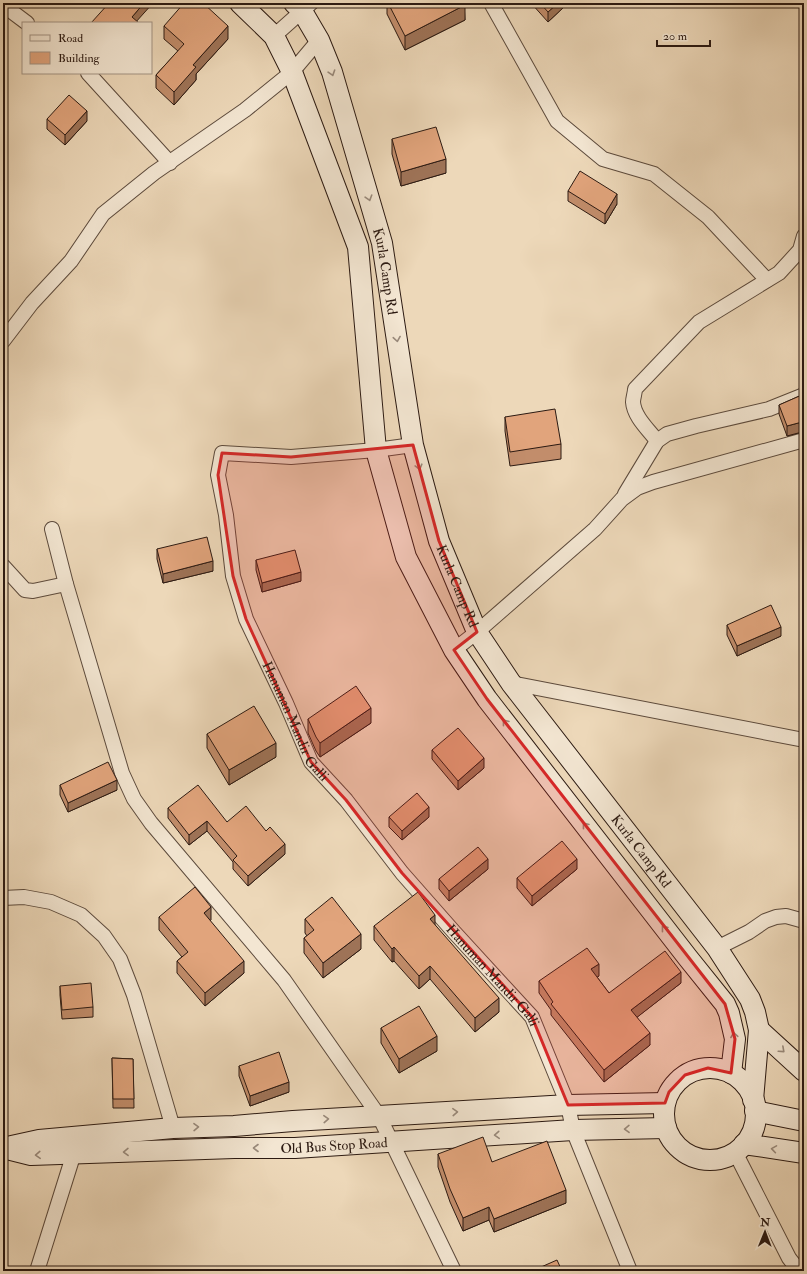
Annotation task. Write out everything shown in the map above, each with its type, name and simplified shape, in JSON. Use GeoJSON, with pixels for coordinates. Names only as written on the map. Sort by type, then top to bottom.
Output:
{"type":"FeatureCollection","features":[{"type":"Feature","properties":{"kind":"main road","name":"Kurla Camp Rd"},"geometry":{"type":"LineString","coordinates":[[240,3],[274,36],[292,72],[358,247],[376,450],[406,557],[454,650],[487,699],[725,1004],[729,1013],[735,1039],[731,1073]]}},
{"type":"Feature","properties":{"kind":"main road","name":"Kurla Camp Rd"},"geometry":{"type":"LineString","coordinates":[[302,6],[319,40],[332,72],[382,243],[413,445],[439,541],[477,632],[511,683],[717,948],[750,999],[755,1012],[759,1030],[754,1106],[755,1123],[751,1135],[739,1148]]}},
{"type":"Feature","properties":{"kind":"main road"},"geometry":{"type":"LineString","coordinates":[[759,1030],[804,1070]]}},
{"type":"Feature","properties":{"kind":"main road"},"geometry":{"type":"LineString","coordinates":[[804,1121],[754,1106],[748,1089],[741,1080],[731,1073],[720,1069],[708,1068],[696,1070],[685,1075],[672,1087],[665,1103],[664,1120],[670,1138],[685,1153],[695,1157],[705,1159],[726,1157],[739,1148],[804,1153]]}},
{"type":"Feature","properties":{"kind":"main road","name":"Old Bus Stop Road"},"geometry":{"type":"LineString","coordinates":[[3,1148],[38,1140],[173,1128],[234,1126],[294,1121],[568,1105],[665,1103]]}},
{"type":"Feature","properties":{"kind":"main road"},"geometry":{"type":"LineString","coordinates":[[234,1126],[234,1148]]}},
{"type":"Feature","properties":{"kind":"main road","name":"Old Bus Stop Road"},"geometry":{"type":"LineString","coordinates":[[3,1148],[31,1155],[234,1148],[295,1148],[573,1130],[666,1128]]}},
{"type":"Feature","properties":{"kind":"street"},"geometry":{"type":"LineString","coordinates":[[491,3],[557,120],[603,158],[654,174],[708,217],[768,280]]}},
{"type":"Feature","properties":{"kind":"street"},"geometry":{"type":"LineString","coordinates":[[3,5],[26,22]]}},
{"type":"Feature","properties":{"kind":"street"},"geometry":{"type":"LineString","coordinates":[[274,36],[302,6]]}},
{"type":"Feature","properties":{"kind":"street"},"geometry":{"type":"LineString","coordinates":[[3,341],[32,303],[71,260],[103,214],[154,173],[246,110],[292,72],[319,40]]}},
{"type":"Feature","properties":{"kind":"street"},"geometry":{"type":"LineString","coordinates":[[89,74],[170,163]]}},
{"type":"Feature","properties":{"kind":"street"},"geometry":{"type":"LineString","coordinates":[[657,441],[635,410],[633,401],[636,389],[699,322],[779,273],[800,250],[804,236]]}},
{"type":"Feature","properties":{"kind":"street"},"geometry":{"type":"LineString","coordinates":[[622,500],[657,441],[667,434],[769,409],[804,395]]}},
{"type":"Feature","properties":{"kind":"street"},"geometry":{"type":"LineString","coordinates":[[454,650],[477,632],[595,529],[622,500],[637,488],[653,482],[804,440]]}},
{"type":"Feature","properties":{"kind":"street","name":"Hanuman Mandir Galli"},"geometry":{"type":"LineString","coordinates":[[413,445],[376,450],[291,457],[222,453],[218,475],[226,515],[233,576],[246,619],[286,703],[311,762],[346,800],[402,873],[532,1017],[568,1105]]}},
{"type":"Feature","properties":{"kind":"street"},"geometry":{"type":"LineString","coordinates":[[52,529],[66,584],[122,773],[134,799],[151,823],[284,980],[379,1116],[454,1271]]}},
{"type":"Feature","properties":{"kind":"street"},"geometry":{"type":"LineString","coordinates":[[3,566],[25,590],[33,591],[66,584]]}},
{"type":"Feature","properties":{"kind":"street"},"geometry":{"type":"LineString","coordinates":[[511,683],[804,740]]}},
{"type":"Feature","properties":{"kind":"street"},"geometry":{"type":"LineString","coordinates":[[3,898],[24,897],[51,902],[81,915],[104,936],[120,959],[134,995],[173,1128]]}},
{"type":"Feature","properties":{"kind":"street"},"geometry":{"type":"LineString","coordinates":[[717,948],[749,932],[765,921],[776,917],[786,916],[804,920]]}},
{"type":"Feature","properties":{"kind":"street"},"geometry":{"type":"LineString","coordinates":[[568,1105],[573,1130],[630,1271]]}},
{"type":"Feature","properties":{"kind":"street"},"geometry":{"type":"LineString","coordinates":[[739,1148],[789,1258],[799,1271]]}},
{"type":"Feature","properties":{"kind":"street"},"geometry":{"type":"LineString","coordinates":[[37,1271],[74,1153]]}},
{"type":"Feature","properties":{"kind":"highlighted area"},"geometry":{"type":"Polygon","coordinates":[[[413,445],[439,541],[477,632],[454,650],[487,699],[725,1004],[735,1039],[731,1073],[708,1068],[685,1075],[669,1092],[665,1103],[568,1105],[532,1017],[402,873],[346,800],[311,762],[246,619],[233,576],[218,475],[222,453],[291,457],[413,445]]]}},
{"type":"Feature","properties":{"kind":"building"},"geometry":{"type":"Polygon","coordinates":[[[109,3],[144,3],[132,17],[138,22],[92,22],[109,3]]]}},
{"type":"Feature","properties":{"kind":"building"},"geometry":{"type":"Polygon","coordinates":[[[184,3],[203,3],[228,26],[193,65],[196,67],[174,92],[156,75],[184,44],[164,26],[184,3]]]}},
{"type":"Feature","properties":{"kind":"building"},"geometry":{"type":"Polygon","coordinates":[[[388,3],[464,3],[465,5],[405,36],[388,3]]]}},
{"type":"Feature","properties":{"kind":"building"},"geometry":{"type":"Polygon","coordinates":[[[540,3],[558,3],[548,12],[540,3]]]}},
{"type":"Feature","properties":{"kind":"building"},"geometry":{"type":"Polygon","coordinates":[[[69,95],[87,111],[65,135],[47,119],[69,95]]]}},
{"type":"Feature","properties":{"kind":"building"},"geometry":{"type":"Polygon","coordinates":[[[436,127],[446,159],[401,172],[392,139],[436,127]]]}},
{"type":"Feature","properties":{"kind":"building"},"geometry":{"type":"Polygon","coordinates":[[[580,171],[617,194],[605,214],[568,191],[580,171]]]}},
{"type":"Feature","properties":{"kind":"building"},"geometry":{"type":"Polygon","coordinates":[[[804,394],[804,422],[787,426],[779,405],[804,394]]]}},
{"type":"Feature","properties":{"kind":"building"},"geometry":{"type":"Polygon","coordinates":[[[555,409],[561,444],[510,452],[505,417],[555,409]]]}},
{"type":"Feature","properties":{"kind":"building"},"geometry":{"type":"Polygon","coordinates":[[[207,537],[213,561],[163,574],[157,549],[207,537]]]}},
{"type":"Feature","properties":{"kind":"building"},"geometry":{"type":"Polygon","coordinates":[[[295,550],[301,572],[262,583],[256,560],[295,550]]]}},
{"type":"Feature","properties":{"kind":"building"},"geometry":{"type":"Polygon","coordinates":[[[771,605],[781,627],[737,646],[727,625],[771,605]]]}},
{"type":"Feature","properties":{"kind":"building"},"geometry":{"type":"Polygon","coordinates":[[[356,686],[371,708],[320,743],[308,719],[356,686]]]}},
{"type":"Feature","properties":{"kind":"building"},"geometry":{"type":"Polygon","coordinates":[[[254,706],[276,743],[229,770],[207,734],[254,706]]]}},
{"type":"Feature","properties":{"kind":"building"},"geometry":{"type":"Polygon","coordinates":[[[458,728],[484,758],[458,781],[432,750],[458,728]]]}},
{"type":"Feature","properties":{"kind":"building"},"geometry":{"type":"Polygon","coordinates":[[[108,762],[117,780],[68,803],[60,785],[108,762]]]}},
{"type":"Feature","properties":{"kind":"building"},"geometry":{"type":"Polygon","coordinates":[[[198,785],[227,822],[246,806],[266,831],[270,827],[285,844],[248,876],[233,860],[237,856],[207,821],[189,835],[168,808],[198,785]]]}},
{"type":"Feature","properties":{"kind":"building"},"geometry":{"type":"Polygon","coordinates":[[[417,793],[429,807],[402,831],[389,817],[417,793]]]}},
{"type":"Feature","properties":{"kind":"building"},"geometry":{"type":"Polygon","coordinates":[[[562,841],[577,859],[532,896],[517,878],[562,841]]]}},
{"type":"Feature","properties":{"kind":"building"},"geometry":{"type":"Polygon","coordinates":[[[478,847],[488,859],[449,891],[439,879],[478,847]]]}},
{"type":"Feature","properties":{"kind":"building"},"geometry":{"type":"Polygon","coordinates":[[[195,887],[211,907],[204,913],[244,961],[205,993],[177,961],[188,952],[159,917],[195,887]]]}},
{"type":"Feature","properties":{"kind":"building"},"geometry":{"type":"Polygon","coordinates":[[[418,892],[435,915],[430,919],[499,998],[475,1018],[430,966],[419,976],[394,947],[392,949],[374,926],[418,892]]]}},
{"type":"Feature","properties":{"kind":"building"},"geometry":{"type":"Polygon","coordinates":[[[332,897],[361,934],[323,963],[304,938],[314,930],[305,919],[332,897]]]}},
{"type":"Feature","properties":{"kind":"building"},"geometry":{"type":"Polygon","coordinates":[[[587,948],[599,964],[591,969],[609,993],[665,951],[681,972],[631,1010],[650,1033],[604,1070],[551,1004],[553,1002],[539,981],[587,948]]]}},
{"type":"Feature","properties":{"kind":"building"},"geometry":{"type":"Polygon","coordinates":[[[91,983],[93,1007],[62,1010],[60,986],[91,983]]]}},
{"type":"Feature","properties":{"kind":"building"},"geometry":{"type":"Polygon","coordinates":[[[419,1006],[437,1036],[399,1059],[381,1028],[419,1006]]]}},
{"type":"Feature","properties":{"kind":"building"},"geometry":{"type":"Polygon","coordinates":[[[279,1052],[289,1082],[250,1096],[239,1066],[279,1052]]]}},
{"type":"Feature","properties":{"kind":"building"},"geometry":{"type":"Polygon","coordinates":[[[112,1058],[133,1059],[134,1099],[113,1099],[112,1058]]]}},
{"type":"Feature","properties":{"kind":"building"},"geometry":{"type":"Polygon","coordinates":[[[483,1137],[492,1162],[547,1141],[566,1190],[494,1219],[489,1207],[463,1218],[450,1189],[438,1154],[483,1137]]]}},
{"type":"Feature","properties":{"kind":"building"},"geometry":{"type":"Polygon","coordinates":[[[557,1260],[562,1271],[532,1271],[557,1260]]]}}]}
